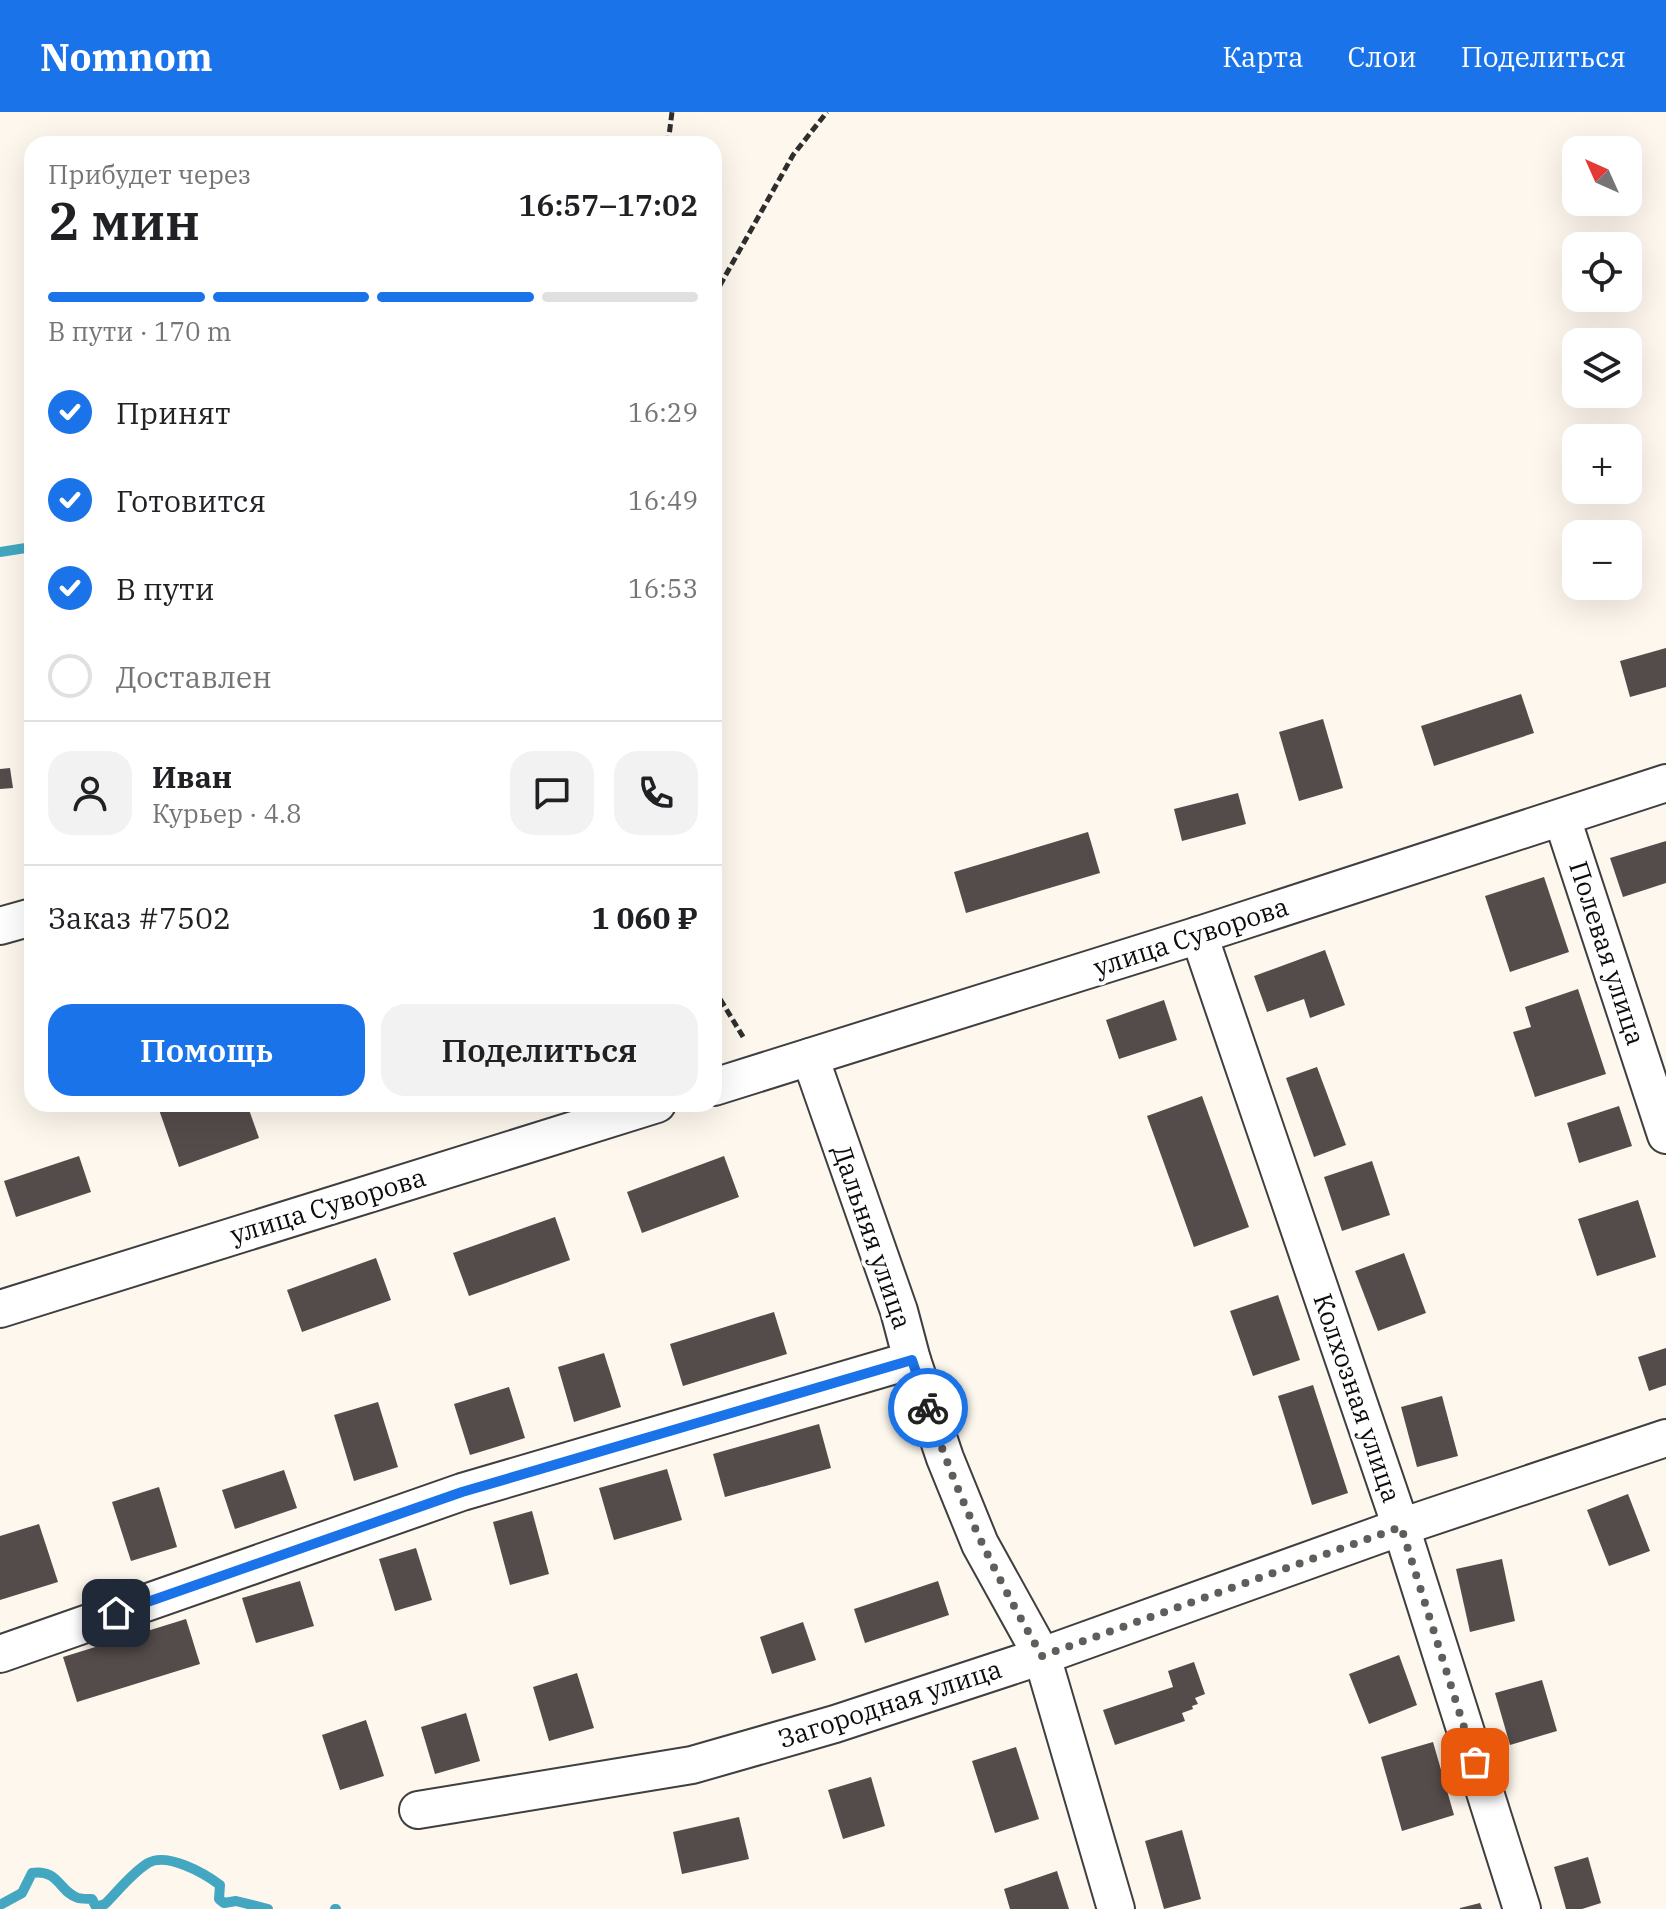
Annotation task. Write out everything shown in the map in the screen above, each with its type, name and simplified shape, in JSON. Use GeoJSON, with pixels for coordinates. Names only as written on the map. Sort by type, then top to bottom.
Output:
{"type":"FeatureCollection","features":[{"type":"Feature","properties":{"kind":"street","name":"улица Суворова"},"geometry":{"type":"LineString","coordinates":[[722,1085],[1199,935],[1666,783]]}},
{"type":"Feature","properties":{"kind":"street","name":"Полевая улица"},"geometry":{"type":"LineString","coordinates":[[1562,818],[1666,1135]]}},
{"type":"Feature","properties":{"kind":"street"},"geometry":{"type":"LineString","coordinates":[[0,926],[24,919]]}},
{"type":"Feature","properties":{"kind":"street","name":"Колхозная улица"},"geometry":{"type":"LineString","coordinates":[[1199,935],[1401,1527],[1522,1909]]}},
{"type":"Feature","properties":{"kind":"street","name":"Дальняя улица"},"geometry":{"type":"LineString","coordinates":[[810,1057],[899,1311],[945,1458],[980,1544],[1042,1656],[1116,1909]]}},
{"type":"Feature","properties":{"kind":"street","name":"улица Суворова"},"geometry":{"type":"LineString","coordinates":[[0,1309],[604,1112]]}},
{"type":"Feature","properties":{"kind":"street"},"geometry":{"type":"LineString","coordinates":[[0,1654],[462,1492],[912,1360]]}},
{"type":"Feature","properties":{"kind":"street","name":"Загородная улица"},"geometry":{"type":"LineString","coordinates":[[418,1810],[692,1765],[835,1724],[1042,1656],[1401,1527],[1666,1438]]}},
{"type":"Feature","properties":{"kind":"path"},"geometry":{"type":"LineString","coordinates":[[669,136],[672,112]]}},
{"type":"Feature","properties":{"kind":"path"},"geometry":{"type":"LineString","coordinates":[[722,282],[793,155],[827,112]]}},
{"type":"Feature","properties":{"kind":"path"},"geometry":{"type":"LineString","coordinates":[[722,1002],[764,1072]]}},
{"type":"Feature","properties":{"kind":"building"},"geometry":{"type":"Polygon","coordinates":[[[1666,648],[1666,687],[1630,697],[1620,661],[1666,648]]]}},
{"type":"Feature","properties":{"kind":"building"},"geometry":{"type":"Polygon","coordinates":[[[1521,694],[1534,733],[1434,766],[1421,726],[1521,694]]]}},
{"type":"Feature","properties":{"kind":"building"},"geometry":{"type":"Polygon","coordinates":[[[1323,719],[1343,788],[1299,801],[1279,732],[1323,719]]]}},
{"type":"Feature","properties":{"kind":"building"},"geometry":{"type":"Polygon","coordinates":[[[10,768],[13,788],[0,789],[0,769],[10,768]]]}},
{"type":"Feature","properties":{"kind":"building"},"geometry":{"type":"Polygon","coordinates":[[[1238,793],[1246,824],[1182,841],[1174,809],[1238,793]]]}},
{"type":"Feature","properties":{"kind":"building"},"geometry":{"type":"Polygon","coordinates":[[[1088,832],[1100,873],[966,913],[954,872],[1088,832]]]}},
{"type":"Feature","properties":{"kind":"building"},"geometry":{"type":"Polygon","coordinates":[[[1666,841],[1666,883],[1623,897],[1610,858],[1666,841]]]}},
{"type":"Feature","properties":{"kind":"building"},"geometry":{"type":"Polygon","coordinates":[[[1544,877],[1569,952],[1510,972],[1485,896],[1544,877]]]}},
{"type":"Feature","properties":{"kind":"building"},"geometry":{"type":"Polygon","coordinates":[[[1325,950],[1345,1005],[1310,1018],[1304,999],[1267,1012],[1254,976],[1325,950]]]}},
{"type":"Feature","properties":{"kind":"building"},"geometry":{"type":"Polygon","coordinates":[[[1578,989],[1606,1074],[1535,1097],[1513,1032],[1531,1027],[1525,1007],[1578,989]]]}},
{"type":"Feature","properties":{"kind":"building"},"geometry":{"type":"Polygon","coordinates":[[[1164,1000],[1177,1040],[1119,1059],[1106,1020],[1164,1000]]]}},
{"type":"Feature","properties":{"kind":"building"},"geometry":{"type":"Polygon","coordinates":[[[1317,1067],[1346,1145],[1314,1157],[1286,1078],[1317,1067]]]}},
{"type":"Feature","properties":{"kind":"building"},"geometry":{"type":"Polygon","coordinates":[[[1202,1096],[1249,1227],[1194,1247],[1147,1116],[1202,1096]]]}},
{"type":"Feature","properties":{"kind":"building"},"geometry":{"type":"Polygon","coordinates":[[[1619,1106],[1632,1146],[1579,1163],[1567,1123],[1619,1106]]]}},
{"type":"Feature","properties":{"kind":"building"},"geometry":{"type":"Polygon","coordinates":[[[160,1112],[250,1112],[259,1138],[179,1167],[160,1112]]]}},
{"type":"Feature","properties":{"kind":"building"},"geometry":{"type":"Polygon","coordinates":[[[79,1156],[91,1192],[16,1217],[4,1181],[79,1156]]]}},
{"type":"Feature","properties":{"kind":"building"},"geometry":{"type":"Polygon","coordinates":[[[724,1156],[739,1197],[642,1233],[627,1192],[724,1156]]]}},
{"type":"Feature","properties":{"kind":"building"},"geometry":{"type":"Polygon","coordinates":[[[1372,1161],[1390,1215],[1342,1231],[1324,1177],[1372,1161]]]}},
{"type":"Feature","properties":{"kind":"building"},"geometry":{"type":"Polygon","coordinates":[[[1638,1200],[1656,1257],[1597,1276],[1578,1219],[1638,1200]]]}},
{"type":"Feature","properties":{"kind":"building"},"geometry":{"type":"Polygon","coordinates":[[[555,1217],[570,1260],[469,1296],[453,1253],[555,1217]]]}},
{"type":"Feature","properties":{"kind":"building"},"geometry":{"type":"Polygon","coordinates":[[[1404,1253],[1426,1313],[1378,1331],[1355,1271],[1404,1253]]]}},
{"type":"Feature","properties":{"kind":"building"},"geometry":{"type":"Polygon","coordinates":[[[376,1258],[391,1300],[302,1332],[287,1290],[376,1258]]]}},
{"type":"Feature","properties":{"kind":"building"},"geometry":{"type":"Polygon","coordinates":[[[1278,1295],[1300,1360],[1253,1376],[1230,1311],[1278,1295]]]}},
{"type":"Feature","properties":{"kind":"building"},"geometry":{"type":"Polygon","coordinates":[[[774,1312],[787,1354],[683,1386],[670,1344],[774,1312]]]}},
{"type":"Feature","properties":{"kind":"building"},"geometry":{"type":"Polygon","coordinates":[[[1666,1348],[1666,1385],[1649,1391],[1638,1357],[1666,1348]]]}},
{"type":"Feature","properties":{"kind":"building"},"geometry":{"type":"Polygon","coordinates":[[[604,1353],[621,1407],[574,1422],[558,1367],[604,1353]]]}},
{"type":"Feature","properties":{"kind":"building"},"geometry":{"type":"Polygon","coordinates":[[[1313,1385],[1348,1493],[1312,1505],[1278,1396],[1313,1385]]]}},
{"type":"Feature","properties":{"kind":"building"},"geometry":{"type":"Polygon","coordinates":[[[509,1387],[525,1438],[470,1455],[454,1404],[509,1387]]]}},
{"type":"Feature","properties":{"kind":"building"},"geometry":{"type":"Polygon","coordinates":[[[1442,1396],[1458,1456],[1417,1467],[1401,1407],[1442,1396]]]}},
{"type":"Feature","properties":{"kind":"building"},"geometry":{"type":"Polygon","coordinates":[[[378,1402],[398,1467],[354,1481],[334,1415],[378,1402]]]}},
{"type":"Feature","properties":{"kind":"building"},"geometry":{"type":"Polygon","coordinates":[[[819,1424],[831,1468],[725,1497],[713,1454],[819,1424]]]}},
{"type":"Feature","properties":{"kind":"building"},"geometry":{"type":"Polygon","coordinates":[[[667,1469],[682,1520],[614,1540],[599,1488],[667,1469]]]}},
{"type":"Feature","properties":{"kind":"building"},"geometry":{"type":"Polygon","coordinates":[[[284,1470],[297,1508],[235,1529],[222,1490],[284,1470]]]}},
{"type":"Feature","properties":{"kind":"building"},"geometry":{"type":"Polygon","coordinates":[[[159,1487],[177,1547],[131,1561],[112,1502],[159,1487]]]}},
{"type":"Feature","properties":{"kind":"building"},"geometry":{"type":"Polygon","coordinates":[[[1628,1494],[1650,1551],[1609,1566],[1587,1510],[1628,1494]]]}},
{"type":"Feature","properties":{"kind":"building"},"geometry":{"type":"Polygon","coordinates":[[[532,1511],[549,1574],[510,1585],[493,1522],[532,1511]]]}},
{"type":"Feature","properties":{"kind":"building"},"geometry":{"type":"Polygon","coordinates":[[[39,1524],[58,1582],[0,1600],[0,1536],[39,1524]]]}},
{"type":"Feature","properties":{"kind":"building"},"geometry":{"type":"Polygon","coordinates":[[[416,1548],[432,1600],[395,1611],[379,1559],[416,1548]]]}},
{"type":"Feature","properties":{"kind":"building"},"geometry":{"type":"Polygon","coordinates":[[[1502,1559],[1515,1621],[1470,1632],[1456,1569],[1502,1559]]]}},
{"type":"Feature","properties":{"kind":"building"},"geometry":{"type":"Polygon","coordinates":[[[300,1581],[314,1626],[256,1643],[242,1598],[300,1581]]]}},
{"type":"Feature","properties":{"kind":"building"},"geometry":{"type":"Polygon","coordinates":[[[938,1581],[949,1615],[865,1643],[854,1609],[938,1581]]]}},
{"type":"Feature","properties":{"kind":"building"},"geometry":{"type":"Polygon","coordinates":[[[186,1619],[200,1664],[77,1702],[63,1657],[186,1619]]]}},
{"type":"Feature","properties":{"kind":"building"},"geometry":{"type":"Polygon","coordinates":[[[803,1622],[816,1660],[772,1674],[760,1637],[803,1622]]]}},
{"type":"Feature","properties":{"kind":"building"},"geometry":{"type":"Polygon","coordinates":[[[1399,1655],[1417,1705],[1369,1724],[1349,1674],[1399,1655]]]}},
{"type":"Feature","properties":{"kind":"building"},"geometry":{"type":"Polygon","coordinates":[[[1194,1662],[1205,1694],[1195,1698],[1198,1704],[1192,1706],[1193,1709],[1182,1713],[1185,1721],[1115,1745],[1103,1710],[1173,1687],[1168,1671],[1194,1662]]]}},
{"type":"Feature","properties":{"kind":"building"},"geometry":{"type":"Polygon","coordinates":[[[577,1673],[594,1728],[549,1741],[533,1687],[577,1673]]]}},
{"type":"Feature","properties":{"kind":"building"},"geometry":{"type":"Polygon","coordinates":[[[1542,1680],[1557,1731],[1510,1745],[1495,1693],[1542,1680]]]}},
{"type":"Feature","properties":{"kind":"building"},"geometry":{"type":"Polygon","coordinates":[[[466,1713],[480,1761],[435,1774],[421,1727],[466,1713]]]}},
{"type":"Feature","properties":{"kind":"building"},"geometry":{"type":"Polygon","coordinates":[[[366,1720],[384,1776],[340,1790],[322,1735],[366,1720]]]}},
{"type":"Feature","properties":{"kind":"building"},"geometry":{"type":"Polygon","coordinates":[[[1433,1742],[1454,1815],[1402,1831],[1381,1757],[1433,1742]]]}},
{"type":"Feature","properties":{"kind":"building"},"geometry":{"type":"Polygon","coordinates":[[[1016,1747],[1039,1819],[995,1833],[972,1761],[1016,1747]]]}},
{"type":"Feature","properties":{"kind":"building"},"geometry":{"type":"Polygon","coordinates":[[[871,1777],[885,1826],[843,1839],[828,1790],[871,1777]]]}},
{"type":"Feature","properties":{"kind":"building"},"geometry":{"type":"Polygon","coordinates":[[[739,1817],[749,1859],[682,1874],[673,1832],[739,1817]]]}},
{"type":"Feature","properties":{"kind":"building"},"geometry":{"type":"Polygon","coordinates":[[[1182,1830],[1201,1899],[1164,1909],[1145,1841],[1182,1830]]]}},
{"type":"Feature","properties":{"kind":"building"},"geometry":{"type":"Polygon","coordinates":[[[1588,1857],[1601,1903],[1582,1909],[1566,1909],[1554,1867],[1588,1857]]]}},
{"type":"Feature","properties":{"kind":"building"},"geometry":{"type":"Polygon","coordinates":[[[1057,1871],[1069,1909],[1010,1909],[1004,1889],[1057,1871]]]}},
{"type":"Feature","properties":{"kind":"building"},"geometry":{"type":"Polygon","coordinates":[[[1480,1903],[1482,1909],[1460,1909],[1460,1908],[1480,1903]]]}},
{"type":"Feature","properties":{"kind":"waterway"},"geometry":{"type":"LineString","coordinates":[[0,552],[24,548]]}},
{"type":"Feature","properties":{"kind":"waterway"},"geometry":{"type":"LineString","coordinates":[[0,1905],[22,1893],[32,1873],[41,1873],[48,1874],[72,1895],[92,1899],[96,1907],[105,1904],[148,1863],[165,1860],[195,1870],[220,1885],[219,1899],[224,1903],[236,1901],[268,1909]]}},
{"type":"Feature","properties":{"kind":"way so far"},"geometry":{"type":"LineString","coordinates":[[928,1408],[980,1544],[1042,1656],[1401,1527],[1475,1762]]}},
{"type":"Feature","properties":{"kind":"route"},"geometry":{"type":"LineString","coordinates":[[116,1613],[462,1492],[912,1360],[928,1408]]}}]}
